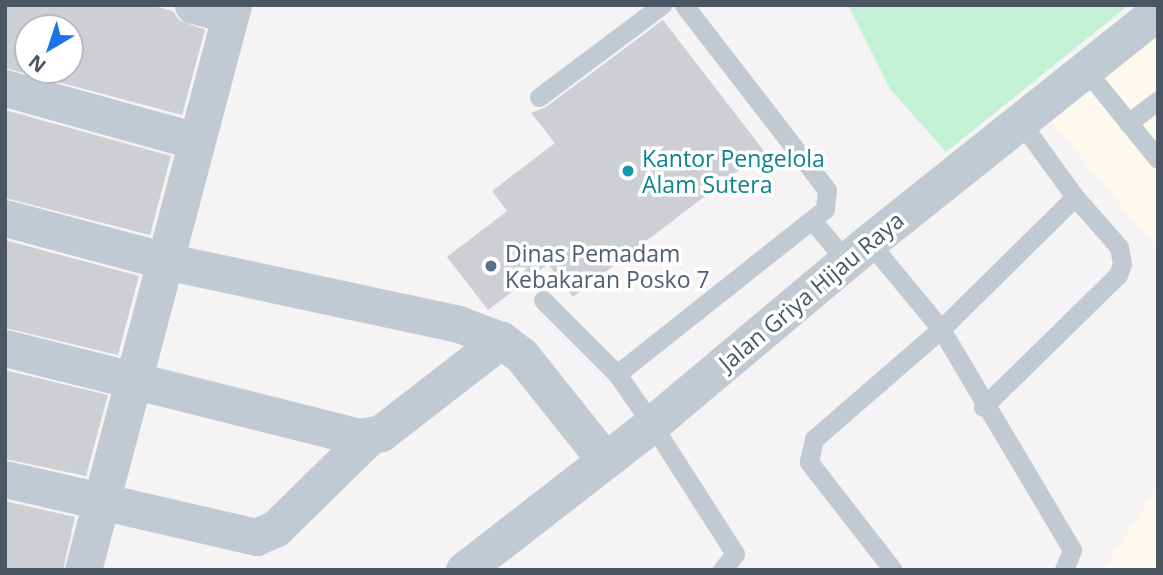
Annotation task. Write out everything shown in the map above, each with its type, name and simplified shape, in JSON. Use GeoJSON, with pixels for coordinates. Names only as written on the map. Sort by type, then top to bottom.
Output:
{"type":"FeatureCollection","features":[{"type":"Feature","properties":{"kind":"street"},"geometry":{"type":"LineString","coordinates":[[83,570],[232,10],[194,5]]}},
{"type":"Feature","properties":{"kind":"street","name":"Jalan Griya Hijau Raya"},"geometry":{"type":"LineString","coordinates":[[464,570],[652,424],[858,251],[1158,11]]}},
{"type":"Feature","properties":{"kind":"street"},"geometry":{"type":"LineString","coordinates":[[5,88],[196,141]]}},
{"type":"Feature","properties":{"kind":"street"},"geometry":{"type":"LineString","coordinates":[[5,218],[165,261],[458,324],[501,340],[522,356],[605,460]]}},
{"type":"Feature","properties":{"kind":"street"},"geometry":{"type":"LineString","coordinates":[[5,479],[100,504],[256,537],[276,528],[369,437],[501,340]]}},
{"type":"Feature","properties":{"kind":"street"},"geometry":{"type":"LineString","coordinates":[[5,348],[133,382],[369,437]]}},
{"type":"Feature","properties":{"kind":"lane"},"geometry":{"type":"LineString","coordinates":[[539,97],[662,5]]}},
{"type":"Feature","properties":{"kind":"lane"},"geometry":{"type":"LineString","coordinates":[[617,374],[825,209],[827,190],[684,5]]}},
{"type":"Feature","properties":{"kind":"lane"},"geometry":{"type":"LineString","coordinates":[[1084,69],[1158,159]]}},
{"type":"Feature","properties":{"kind":"lane"},"geometry":{"type":"LineString","coordinates":[[1128,122],[1158,100]]}},
{"type":"Feature","properties":{"kind":"lane"},"geometry":{"type":"LineString","coordinates":[[984,407],[1118,275],[1122,264],[1119,247],[1075,197],[1019,120]]}},
{"type":"Feature","properties":{"kind":"lane"},"geometry":{"type":"LineString","coordinates":[[893,570],[809,462],[814,439],[941,329],[1075,197]]}},
{"type":"Feature","properties":{"kind":"lane"},"geometry":{"type":"LineString","coordinates":[[812,220],[858,251],[941,329],[984,407],[1072,550],[1064,570]]}},
{"type":"Feature","properties":{"kind":"lane"},"geometry":{"type":"LineString","coordinates":[[543,300],[617,374],[652,424],[736,554],[722,570]]}},
{"type":"Feature","properties":{"kind":"shaded area"},"geometry":{"type":"Polygon","coordinates":[[[1158,25],[1158,250],[1043,111],[1158,25]]]}},
{"type":"Feature","properties":{"kind":"shaded area"},"geometry":{"type":"Polygon","coordinates":[[[1158,486],[1158,570],[1102,570],[1158,486]]]}},
{"type":"Feature","properties":{"kind":"green space"},"geometry":{"type":"Polygon","coordinates":[[[848,5],[1129,5],[946,152],[890,89],[848,5]]]}},
{"type":"Feature","properties":{"kind":"building"},"geometry":{"type":"Polygon","coordinates":[[[5,5],[150,5],[173,11],[179,20],[205,30],[182,115],[65,84],[84,84],[84,14],[14,14],[14,70],[5,68],[5,5]]]}},
{"type":"Feature","properties":{"kind":"building","name":"Kantor Pengelola Alam Sutera"},"geometry":{"type":"Polygon","coordinates":[[[663,20],[764,151],[573,297],[548,264],[488,310],[447,257],[507,211],[492,191],[555,143],[531,113],[546,107],[663,20]]]}},
{"type":"Feature","properties":{"kind":"building"},"geometry":{"type":"Polygon","coordinates":[[[5,110],[171,156],[150,235],[5,198],[5,110]]]}},
{"type":"Feature","properties":{"kind":"building"},"geometry":{"type":"Polygon","coordinates":[[[5,240],[139,276],[118,355],[5,328],[5,240]]]}},
{"type":"Feature","properties":{"kind":"building"},"geometry":{"type":"Polygon","coordinates":[[[5,370],[108,395],[86,476],[5,459],[5,370]]]}},
{"type":"Feature","properties":{"kind":"building"},"geometry":{"type":"Polygon","coordinates":[[[5,501],[75,517],[63,570],[5,570],[5,501]]]}},
{"type":"Feature","properties":{"kind":"place","name":"Kantor Pengelola Alam Sutera"},"geometry":{"type":"Point","coordinates":[628,171]}},
{"type":"Feature","properties":{"kind":"place","name":"Dinas Pemadam Kebakaran Posko 7"},"geometry":{"type":"Point","coordinates":[491,266]}}]}
